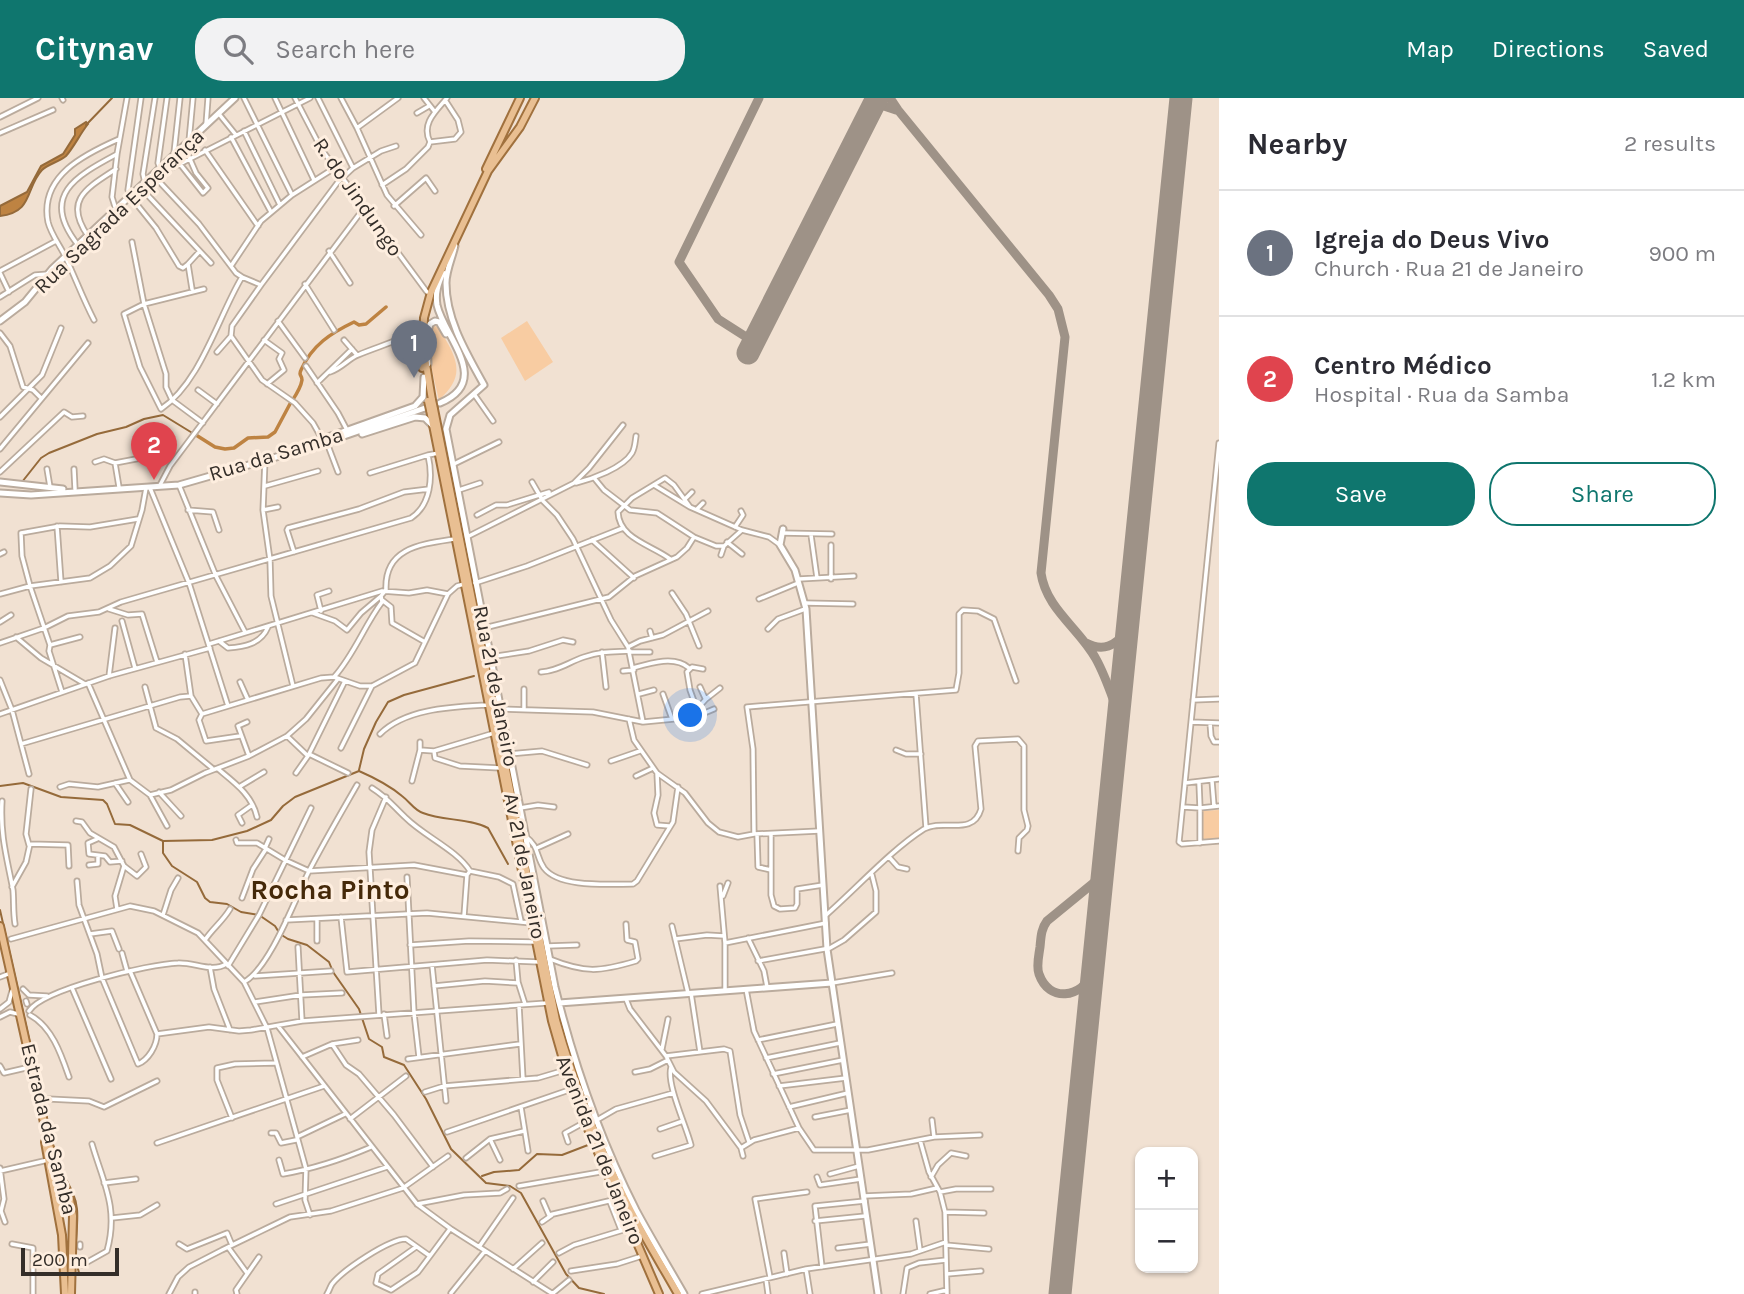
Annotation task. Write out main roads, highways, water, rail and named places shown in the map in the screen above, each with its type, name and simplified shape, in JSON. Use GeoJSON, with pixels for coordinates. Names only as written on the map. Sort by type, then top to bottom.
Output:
{"type":"FeatureCollection","features":[{"type":"Feature","properties":{"kind":"main road"},"geometry":{"type":"LineString","coordinates":[[432,405],[420,355],[419,329],[427,292],[520,98]]}},
{"type":"Feature","properties":{"kind":"main road"},"geometry":{"type":"LineString","coordinates":[[426,379],[423,346],[425,311],[434,284],[488,171],[513,137],[534,98],[525,98]]}},
{"type":"Feature","properties":{"kind":"main road"},"geometry":{"type":"LineString","coordinates":[[503,133],[515,114],[522,112],[523,118],[513,137]]}},
{"type":"Feature","properties":{"kind":"main road","name":"Rua 21 de Janeiro"},"geometry":{"type":"LineString","coordinates":[[432,405],[464,584],[547,1003]]}},
{"type":"Feature","properties":{"kind":"main road","name":"Rua 21 de Janeiro"},"geometry":{"type":"LineString","coordinates":[[432,405],[487,677]]}},
{"type":"Feature","properties":{"kind":"main road","name":"Av 21 de Janeiro"},"geometry":{"type":"LineString","coordinates":[[487,677],[554,1009]]}},
{"type":"Feature","properties":{"kind":"main road","name":"Estrada da Samba"},"geometry":{"type":"LineString","coordinates":[[0,926],[50,1145],[73,1216],[66,1293]]}},
{"type":"Feature","properties":{"kind":"main road","name":"Estrada da Samba"},"geometry":{"type":"LineString","coordinates":[[0,942],[30,1067],[59,1218],[64,1247],[66,1293]]}},
{"type":"Feature","properties":{"kind":"main road","name":"Avenida 21 de Janeiro"},"geometry":{"type":"LineString","coordinates":[[547,1003],[572,1089],[657,1294]]}},
{"type":"Feature","properties":{"kind":"main road","name":"Avenida 21 de Janeiro"},"geometry":{"type":"LineString","coordinates":[[554,1009],[568,1060],[593,1127],[628,1205],[678,1294]]}},
{"type":"Feature","properties":{"kind":"main road"},"geometry":{"type":"LineString","coordinates":[[59,1218],[60,1208],[65,1203],[73,1216]]}},
{"type":"Feature","properties":{"kind":"waterway"},"geometry":{"type":"LineString","coordinates":[[86,125],[112,98]]}},
{"type":"Feature","properties":{"kind":"waterway"},"geometry":{"type":"LineString","coordinates":[[292,401],[301,383],[300,373],[305,361],[317,347],[330,335],[354,322],[359,325],[366,324],[386,307]]}},
{"type":"Feature","properties":{"kind":"waterway"},"geometry":{"type":"LineString","coordinates":[[196,435],[215,447],[225,449],[234,448],[248,438],[268,437],[275,432],[291,402]]}},
{"type":"Feature","properties":{"kind":"waterway"},"geometry":{"type":"LineString","coordinates":[[22,482],[41,458],[49,453],[144,419],[163,415],[194,434]]}},
{"type":"Feature","properties":{"kind":"waterway"},"geometry":{"type":"LineString","coordinates":[[359,770],[364,749],[388,702],[474,676]]}},
{"type":"Feature","properties":{"kind":"waterway"},"geometry":{"type":"LineString","coordinates":[[0,786],[23,783],[61,797],[103,800],[115,824],[130,825],[163,841],[212,840],[247,831],[271,820],[295,797],[359,771],[392,788],[420,812],[488,828],[508,864]]}},
{"type":"Feature","properties":{"kind":"waterway"},"geometry":{"type":"LineString","coordinates":[[163,841],[163,853],[172,866],[197,882],[210,902],[227,904],[241,912],[259,915],[275,926],[280,934],[307,945],[329,962],[359,1009],[369,1039],[382,1047],[384,1057],[404,1065],[426,1099],[451,1149],[486,1183],[510,1186],[521,1193],[566,1274],[579,1288],[604,1294]]}},
{"type":"Feature","properties":{"kind":"waterway"},"geometry":{"type":"LineString","coordinates":[[0,910],[54,1150]]}},
{"type":"Feature","properties":{"kind":"waterway"},"geometry":{"type":"LineString","coordinates":[[482,1176],[519,1170],[537,1154],[562,1155],[588,1145]]}},
{"type":"Feature","properties":{"kind":"waterway"},"geometry":{"type":"LineString","coordinates":[[65,1178],[76,1205],[76,1259],[80,1275]]}},
{"type":"Feature","properties":{"kind":"place","name":"Igreja do Deus Vivo"},"geometry":{"type":"Point","coordinates":[414,378]}},
{"type":"Feature","properties":{"kind":"place","name":"Centro Médico"},"geometry":{"type":"Point","coordinates":[154,480]}},
{"type":"Feature","properties":{"kind":"district","name":"Rocha Pinto"},"geometry":{"type":"Point","coordinates":[330,889]}}]}
